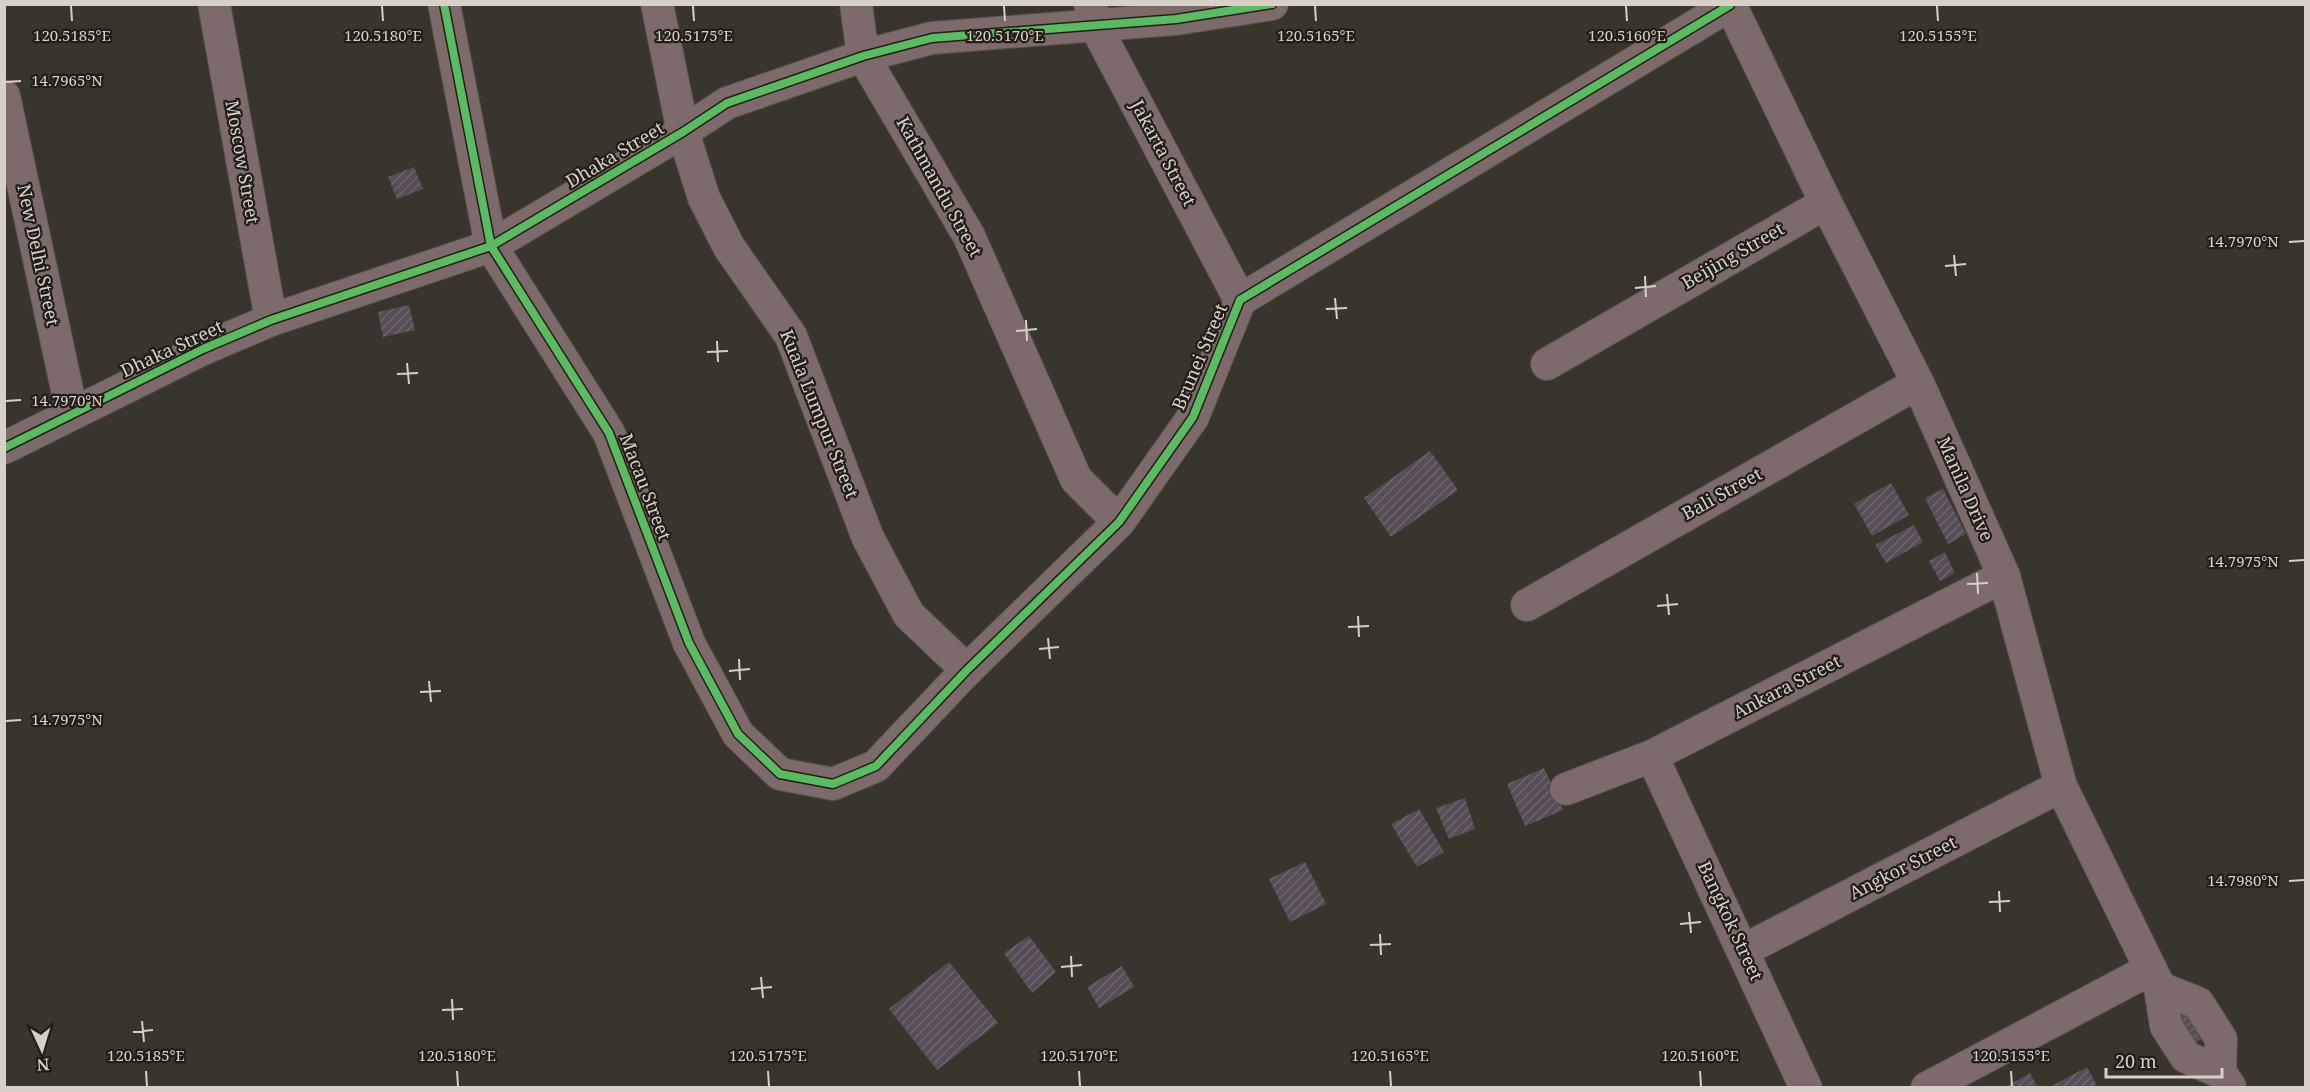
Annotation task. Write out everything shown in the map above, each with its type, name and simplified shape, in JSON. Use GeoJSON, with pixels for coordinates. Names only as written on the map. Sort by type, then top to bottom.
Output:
{"type":"FeatureCollection","features":[{"type":"Feature","properties":{"kind":"street","name":"Moscow Street"},"geometry":{"type":"LineString","coordinates":[[214,4],[271,320]]}},
{"type":"Feature","properties":{"kind":"street","name":"Macau Street"},"geometry":{"type":"LineString","coordinates":[[444,4],[491,246],[609,434],[689,643],[738,734],[780,774],[833,784],[876,766]]}},
{"type":"Feature","properties":{"kind":"street","name":"Kuala Lumpur Street"},"geometry":{"type":"LineString","coordinates":[[657,4],[683,132],[704,198],[729,247],[791,336],[868,538],[909,615],[967,670]]}},
{"type":"Feature","properties":{"kind":"street","name":"Kathmandu Street"},"geometry":{"type":"LineString","coordinates":[[856,4],[863,56],[969,236],[1076,479],[1119,522]]}},
{"type":"Feature","properties":{"kind":"street","name":"Dhaka Street"},"geometry":{"type":"LineString","coordinates":[[4,448],[204,349],[271,320],[491,246],[683,132],[727,103],[863,56],[932,38],[1093,16],[1176,19],[1272,4]]}},
{"type":"Feature","properties":{"kind":"street","name":"Manila Drive"},"geometry":{"type":"LineString","coordinates":[[1730,5],[1826,203],[1918,384],[2004,576],[2061,786],[2156,979],[2166,1026],[2186,1057],[2225,1080]]}},
{"type":"Feature","properties":{"kind":"street","name":"Brunei Street"},"geometry":{"type":"LineString","coordinates":[[876,766],[967,670],[1119,522],[1193,417],[1240,300],[1730,5]]}},
{"type":"Feature","properties":{"kind":"street","name":"Jakarta Street"},"geometry":{"type":"LineString","coordinates":[[1093,16],[1240,300]]}},
{"type":"Feature","properties":{"kind":"street","name":"New Delhi Street"},"geometry":{"type":"LineString","coordinates":[[4,96],[72,413]]}},
{"type":"Feature","properties":{"kind":"street","name":"Beijing Street"},"geometry":{"type":"LineString","coordinates":[[1546,364],[1826,203]]}},
{"type":"Feature","properties":{"kind":"street","name":"Bali Street"},"geometry":{"type":"LineString","coordinates":[[1527,604],[1918,384]]}},
{"type":"Feature","properties":{"kind":"street","name":"Ankara Street"},"geometry":{"type":"LineString","coordinates":[[1566,789],[1652,756],[2004,576]]}},
{"type":"Feature","properties":{"kind":"street","name":"Bangkok Street"},"geometry":{"type":"LineString","coordinates":[[1652,756],[1744,950],[1806,1088]]}},
{"type":"Feature","properties":{"kind":"street","name":"Angkor Street"},"geometry":{"type":"LineString","coordinates":[[1744,950],[2061,786]]}},
{"type":"Feature","properties":{"kind":"street"},"geometry":{"type":"LineString","coordinates":[[1927,1088],[2156,979]]}},
{"type":"Feature","properties":{"kind":"building"},"geometry":{"type":"Polygon","coordinates":[[[414,167],[423,189],[397,199],[388,177],[414,167]]]}},
{"type":"Feature","properties":{"kind":"building"},"geometry":{"type":"Polygon","coordinates":[[[409,305],[415,330],[383,337],[378,312],[409,305]]]}},
{"type":"Feature","properties":{"kind":"building"},"geometry":{"type":"Polygon","coordinates":[[[1430,451],[1458,490],[1391,537],[1364,498],[1430,451]]]}},
{"type":"Feature","properties":{"kind":"building"},"geometry":{"type":"Polygon","coordinates":[[[1891,483],[1909,515],[1872,536],[1854,504],[1891,483]]]}},
{"type":"Feature","properties":{"kind":"building"},"geometry":{"type":"Polygon","coordinates":[[[1943,489],[1966,534],[1948,544],[1925,498],[1943,489]]]}},
{"type":"Feature","properties":{"kind":"building"},"geometry":{"type":"Polygon","coordinates":[[[1914,525],[1923,542],[1886,563],[1875,545],[1914,525]]]}},
{"type":"Feature","properties":{"kind":"building"},"geometry":{"type":"Polygon","coordinates":[[[1945,552],[1955,573],[1940,581],[1929,561],[1945,552]]]}},
{"type":"Feature","properties":{"kind":"building"},"geometry":{"type":"Polygon","coordinates":[[[1544,768],[1563,810],[1525,826],[1507,784],[1544,768]]]}},
{"type":"Feature","properties":{"kind":"building"},"geometry":{"type":"Polygon","coordinates":[[[1465,798],[1475,829],[1449,839],[1436,808],[1465,798]]]}},
{"type":"Feature","properties":{"kind":"building"},"geometry":{"type":"Polygon","coordinates":[[[1419,809],[1444,852],[1417,867],[1391,824],[1419,809]]]}},
{"type":"Feature","properties":{"kind":"building"},"geometry":{"type":"Polygon","coordinates":[[[1305,862],[1326,904],[1290,922],[1269,879],[1305,862]]]}},
{"type":"Feature","properties":{"kind":"building"},"geometry":{"type":"Polygon","coordinates":[[[1029,936],[1056,972],[1032,993],[1004,953],[1029,936]]]}},
{"type":"Feature","properties":{"kind":"building"},"geometry":{"type":"Polygon","coordinates":[[[949,962],[998,1023],[937,1070],[889,1009],[949,962]]]}},
{"type":"Feature","properties":{"kind":"building"},"geometry":{"type":"Polygon","coordinates":[[[1122,966],[1134,987],[1099,1008],[1087,987],[1122,966]]]}},
{"type":"Feature","properties":{"kind":"building"},"geometry":{"type":"Polygon","coordinates":[[[2190,1004],[2211,1032],[2191,1046],[2170,1018],[2190,1004]]]}},
{"type":"Feature","properties":{"kind":"building"},"geometry":{"type":"Polygon","coordinates":[[[2087,1067],[2098,1088],[2048,1088],[2087,1067]]]}},
{"type":"Feature","properties":{"kind":"building"},"geometry":{"type":"Polygon","coordinates":[[[2030,1073],[2038,1088],[2003,1088],[2030,1073]]]}},
{"type":"Feature","properties":{"kind":"cycle path"},"geometry":{"type":"LineString","coordinates":[[444,4],[491,246],[609,433],[689,643],[738,734],[780,774],[833,784],[876,766],[967,670],[1119,522],[1193,417],[1240,300],[1730,5]]}},
{"type":"Feature","properties":{"kind":"cycle path"},"geometry":{"type":"LineString","coordinates":[[4,448],[203,349],[271,320],[491,246],[683,132],[727,103],[863,56],[932,38],[1176,19],[1272,4]]}}]}
